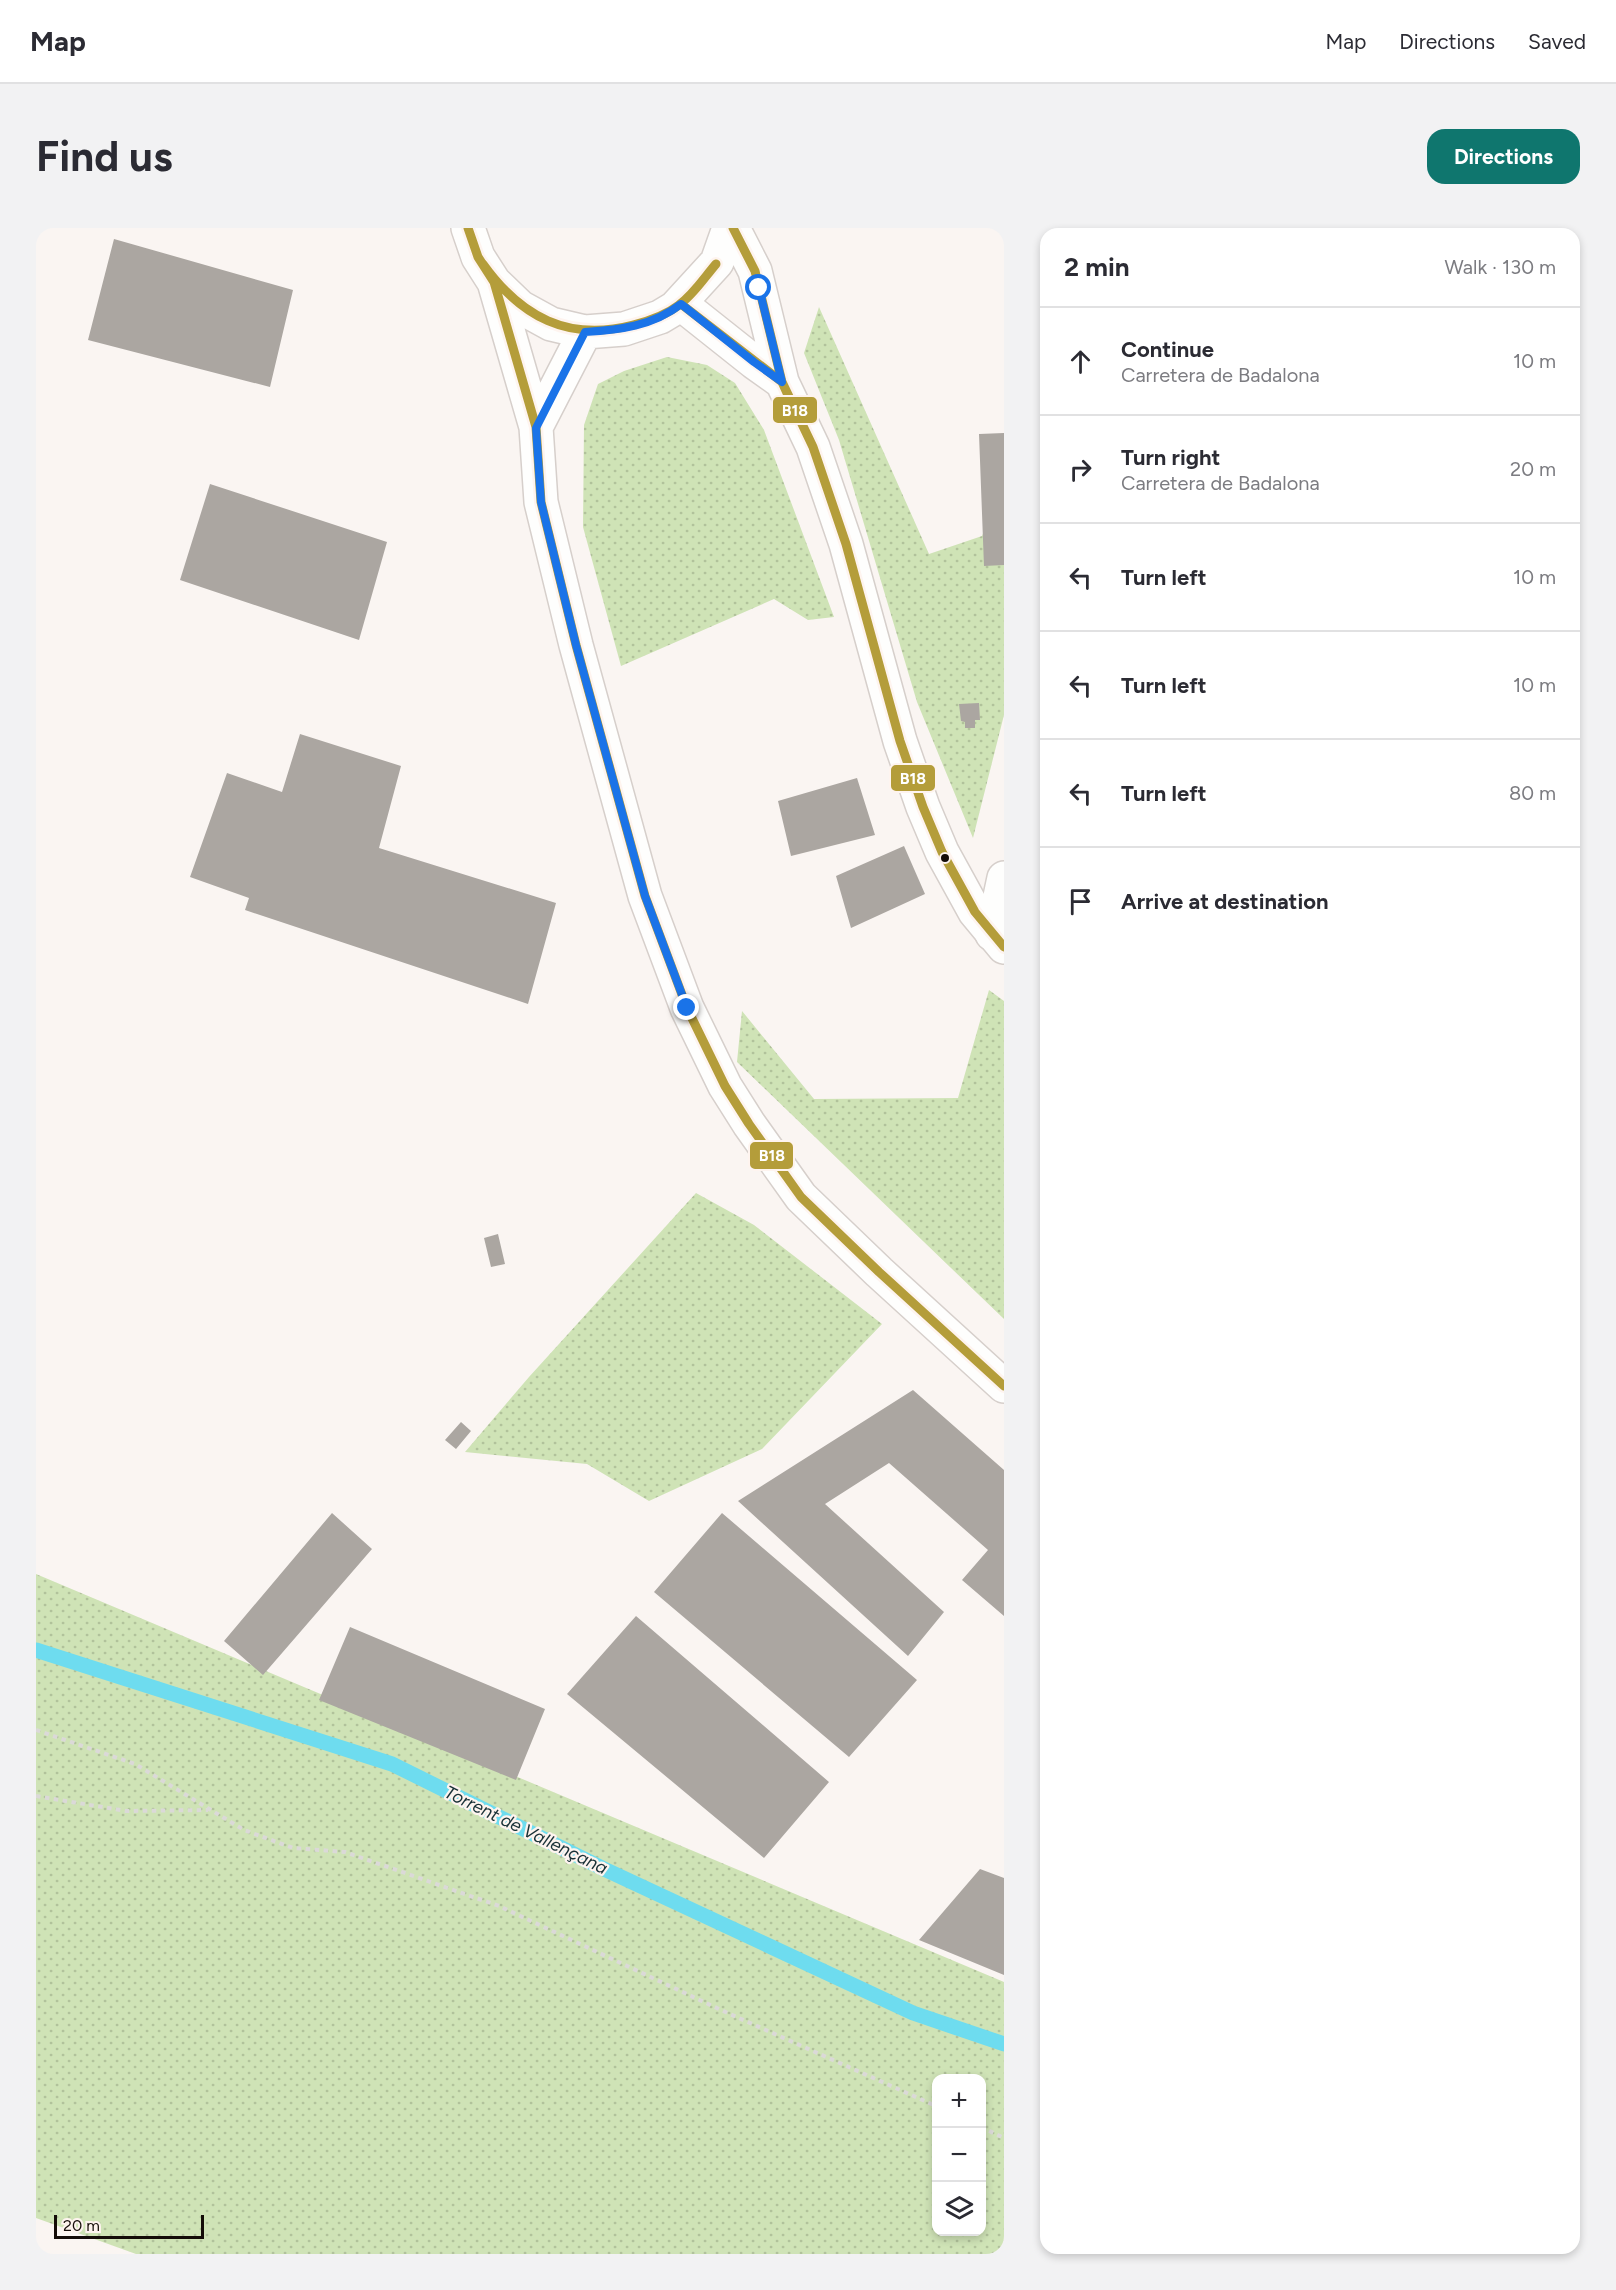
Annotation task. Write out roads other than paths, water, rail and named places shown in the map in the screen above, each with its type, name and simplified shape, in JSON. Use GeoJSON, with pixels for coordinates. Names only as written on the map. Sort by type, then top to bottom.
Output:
{"type":"FeatureCollection","features":[{"type":"Feature","properties":{"kind":"street"},"geometry":{"type":"LineString","coordinates":[[468,228],[478,257],[494,282],[520,307],[551,324],[585,332],[624,329],[660,317],[681,304],[717,262],[731,228]]}},
{"type":"Feature","properties":{"kind":"street"},"geometry":{"type":"LineString","coordinates":[[731,228],[755,271],[782,382],[813,447],[846,544],[900,741],[923,807],[942,852],[975,912],[998,940]]}},
{"type":"Feature","properties":{"kind":"street"},"geometry":{"type":"LineString","coordinates":[[494,282],[536,428],[541,502],[576,645],[645,896],[687,1008],[725,1086],[801,1197],[1004,1386]]}},
{"type":"Feature","properties":{"kind":"street"},"geometry":{"type":"LineString","coordinates":[[681,304],[782,382]]}},
{"type":"Feature","properties":{"kind":"street"},"geometry":{"type":"LineString","coordinates":[[536,428],[585,332]]}},
{"type":"Feature","properties":{"kind":"street"},"geometry":{"type":"LineString","coordinates":[[998,940],[1004,878]]}},
{"type":"Feature","properties":{"kind":"waterway","name":"Torrent de Vallençana"},"geometry":{"type":"LineString","coordinates":[[36,1650],[392,1764],[604,1869],[913,2013],[1004,2044]]}}]}
